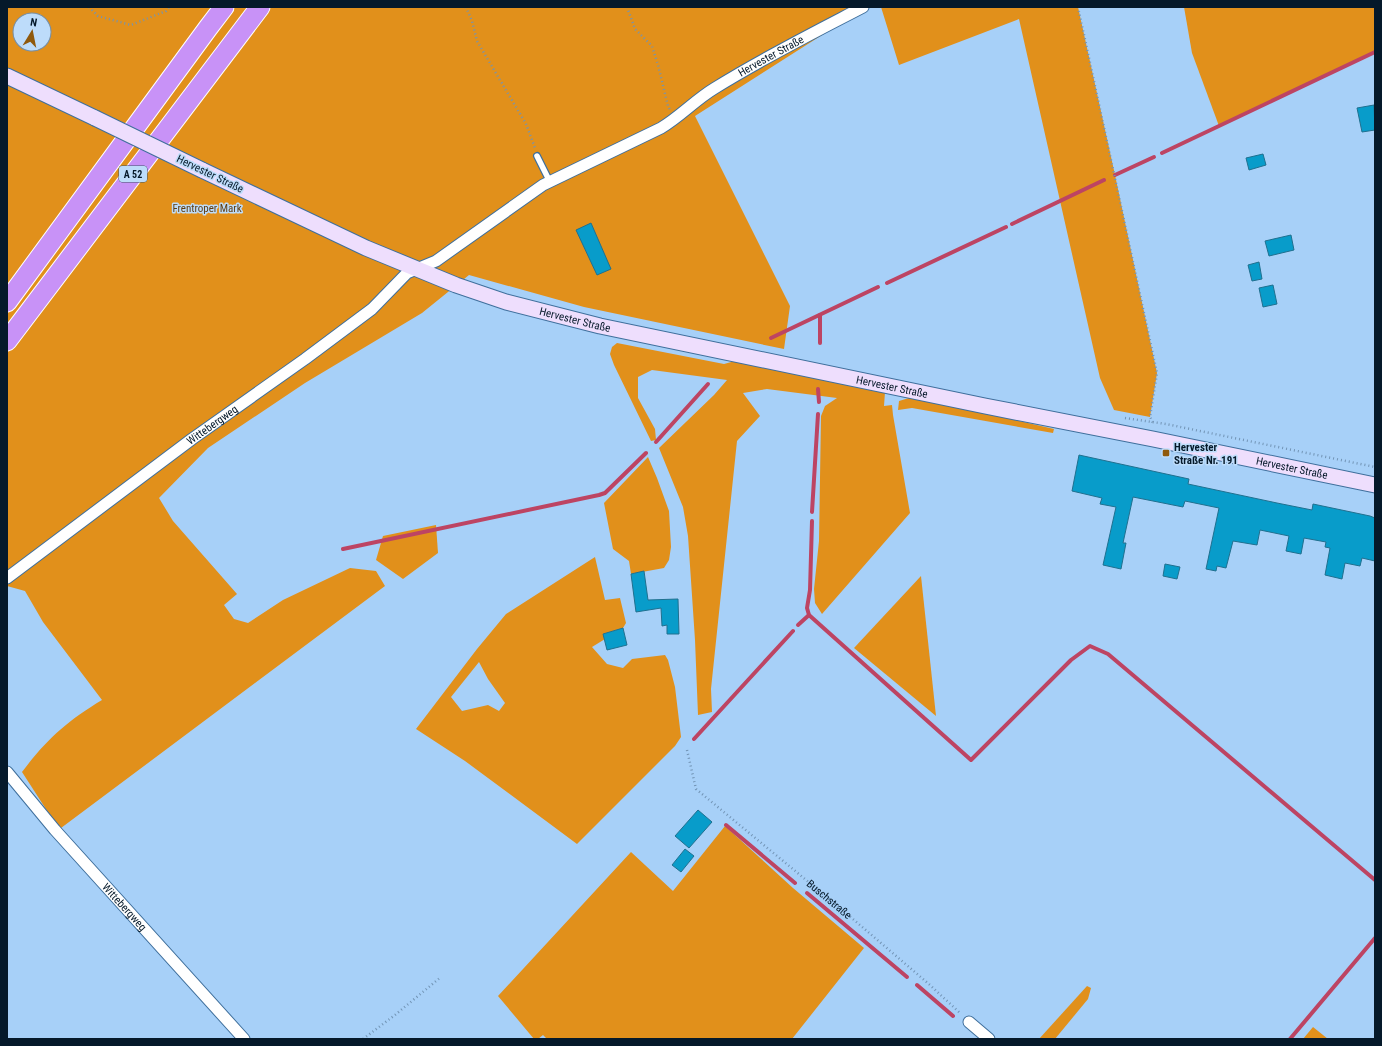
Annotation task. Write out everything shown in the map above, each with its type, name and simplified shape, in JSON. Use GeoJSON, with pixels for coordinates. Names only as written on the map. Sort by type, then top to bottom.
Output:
{"type":"FeatureCollection","features":[{"type":"Feature","properties":{"kind":"highway","name":"A 52"},"geometry":{"type":"LineString","coordinates":[[7,302],[224,7]]}},
{"type":"Feature","properties":{"kind":"highway","name":"A 52"},"geometry":{"type":"LineString","coordinates":[[7,341],[260,7]]}},
{"type":"Feature","properties":{"kind":"main road","name":"Hervester Straße"},"geometry":{"type":"LineString","coordinates":[[7,76],[366,248],[456,285],[506,302],[600,326],[992,408],[1160,440],[1375,485]]}},
{"type":"Feature","properties":{"kind":"street","name":"Hervester Straße"},"geometry":{"type":"LineString","coordinates":[[415,269],[436,260],[543,185],[676,120],[713,89],[744,70],[863,7]]}},
{"type":"Feature","properties":{"kind":"street","name":"Wittebergweg"},"geometry":{"type":"LineString","coordinates":[[7,578],[192,439],[305,359],[366,313],[407,273],[415,269]]}},
{"type":"Feature","properties":{"kind":"street","name":"Wittebergweg"},"geometry":{"type":"LineString","coordinates":[[7,772],[55,830],[244,1039]]}},
{"type":"Feature","properties":{"kind":"street"},"geometry":{"type":"LineString","coordinates":[[969,1022],[989,1039]]}},
{"type":"Feature","properties":{"kind":"lane"},"geometry":{"type":"LineString","coordinates":[[537,156],[550,182]]}},
{"type":"Feature","properties":{"kind":"path"},"geometry":{"type":"LineString","coordinates":[[89,7],[98,16],[131,26],[166,11],[169,7]]}},
{"type":"Feature","properties":{"kind":"path"},"geometry":{"type":"LineString","coordinates":[[466,7],[472,21],[477,41],[526,124],[537,156]]}},
{"type":"Feature","properties":{"kind":"path"},"geometry":{"type":"LineString","coordinates":[[627,7],[635,29],[652,46],[668,106],[676,120]]}},
{"type":"Feature","properties":{"kind":"path"},"geometry":{"type":"LineString","coordinates":[[1078,7],[1156,373],[1150,417],[1160,440]]}},
{"type":"Feature","properties":{"kind":"path"},"geometry":{"type":"LineString","coordinates":[[1122,417],[1375,467]]}},
{"type":"Feature","properties":{"kind":"path","name":"Buschstraße"},"geometry":{"type":"LineString","coordinates":[[687,750],[696,789],[930,985],[969,1022]]}},
{"type":"Feature","properties":{"kind":"path"},"geometry":{"type":"LineString","coordinates":[[363,1039],[441,977]]}},
{"type":"Feature","properties":{"kind":"green space","name":"Frentroper Mark"},"geometry":{"type":"Polygon","coordinates":[[[7,7],[866,7],[695,116],[790,306],[784,349],[584,307],[469,275],[422,313],[305,383],[208,448],[159,498],[173,521],[237,594],[224,605],[234,619],[248,623],[283,600],[350,568],[376,571],[385,586],[61,828],[53,820],[22,772],[40,750],[58,732],[102,700],[43,622],[25,591],[7,586],[7,7]]]}},
{"type":"Feature","properties":{"kind":"green space"},"geometry":{"type":"Polygon","coordinates":[[[881,7],[1078,7],[1157,373],[1150,417],[1114,410],[1100,378],[1019,19],[899,65],[881,7]]]}},
{"type":"Feature","properties":{"kind":"green space"},"geometry":{"type":"Polygon","coordinates":[[[1184,7],[1375,7],[1375,52],[1219,126],[1192,53],[1184,7]]]}},
{"type":"Feature","properties":{"kind":"green space"},"geometry":{"type":"Polygon","coordinates":[[[617,343],[724,364],[735,361],[885,392],[884,406],[892,405],[910,513],[822,614],[815,603],[814,589],[819,541],[821,416],[825,406],[837,398],[767,389],[743,393],[760,416],[737,441],[711,689],[712,712],[698,715],[688,536],[683,507],[659,448],[714,395],[727,380],[652,370],[638,377],[638,398],[655,429],[656,440],[651,441],[610,354],[612,347],[617,343]]]}},
{"type":"Feature","properties":{"kind":"green space"},"geometry":{"type":"Polygon","coordinates":[[[909,398],[1054,429],[1053,433],[912,408],[898,410],[899,401],[909,398]]]}},
{"type":"Feature","properties":{"kind":"green space"},"geometry":{"type":"Polygon","coordinates":[[[648,457],[669,511],[671,547],[669,560],[664,568],[631,574],[629,561],[613,549],[604,503],[648,457]]]}},
{"type":"Feature","properties":{"kind":"green space"},"geometry":{"type":"Polygon","coordinates":[[[436,525],[438,553],[403,579],[376,560],[383,536],[436,525]]]}},
{"type":"Feature","properties":{"kind":"green space"},"geometry":{"type":"Polygon","coordinates":[[[595,557],[605,600],[620,598],[626,623],[623,628],[603,634],[605,639],[592,647],[607,664],[623,668],[632,659],[665,655],[668,660],[675,687],[681,737],[675,746],[577,844],[465,761],[416,729],[477,649],[506,614],[595,557]],[[479,662],[451,697],[462,711],[488,705],[499,711],[505,703],[488,679],[479,662]]]}},
{"type":"Feature","properties":{"kind":"green space"},"geometry":{"type":"Polygon","coordinates":[[[921,576],[936,716],[854,648],[921,576]]]}},
{"type":"Feature","properties":{"kind":"green space"},"geometry":{"type":"Polygon","coordinates":[[[725,826],[793,888],[864,948],[792,1039],[547,1039],[543,1035],[538,1039],[534,1039],[498,996],[631,852],[673,891],[725,826]]]}},
{"type":"Feature","properties":{"kind":"green space"},"geometry":{"type":"Polygon","coordinates":[[[1087,986],[1091,988],[1088,999],[1055,1039],[1039,1039],[1087,986]]]}},
{"type":"Feature","properties":{"kind":"green space"},"geometry":{"type":"Polygon","coordinates":[[[1313,1027],[1328,1039],[1303,1039],[1313,1027]]]}},
{"type":"Feature","properties":{"kind":"building"},"geometry":{"type":"Polygon","coordinates":[[[1374,105],[1375,130],[1362,132],[1357,108],[1374,105]]]}},
{"type":"Feature","properties":{"kind":"building"},"geometry":{"type":"Polygon","coordinates":[[[1263,154],[1266,165],[1249,170],[1246,158],[1263,154]]]}},
{"type":"Feature","properties":{"kind":"building"},"geometry":{"type":"Polygon","coordinates":[[[591,223],[611,269],[597,275],[576,230],[591,223]]]}},
{"type":"Feature","properties":{"kind":"building"},"geometry":{"type":"Polygon","coordinates":[[[1291,235],[1294,250],[1269,256],[1265,241],[1291,235]]]}},
{"type":"Feature","properties":{"kind":"building"},"geometry":{"type":"Polygon","coordinates":[[[1259,262],[1262,279],[1252,281],[1248,265],[1259,262]]]}},
{"type":"Feature","properties":{"kind":"building"},"geometry":{"type":"Polygon","coordinates":[[[1273,285],[1277,304],[1263,307],[1259,288],[1273,285]]]}},
{"type":"Feature","properties":{"kind":"building"},"geometry":{"type":"Polygon","coordinates":[[[1079,455],[1189,479],[1188,484],[1277,503],[1312,510],[1313,504],[1370,516],[1375,518],[1375,561],[1362,558],[1360,566],[1345,563],[1342,579],[1325,575],[1330,548],[1325,547],[1326,542],[1304,538],[1301,554],[1286,551],[1289,536],[1260,530],[1257,545],[1233,541],[1226,568],[1217,566],[1216,571],[1206,569],[1219,508],[1185,501],[1183,507],[1133,497],[1123,543],[1126,543],[1121,569],[1103,565],[1116,507],[1100,504],[1102,498],[1072,491],[1079,455]]]}},
{"type":"Feature","properties":{"kind":"building"},"geometry":{"type":"Polygon","coordinates":[[[1165,564],[1180,567],[1177,579],[1163,576],[1165,564]]]}},
{"type":"Feature","properties":{"kind":"building"},"geometry":{"type":"Polygon","coordinates":[[[644,571],[648,600],[678,599],[679,634],[667,634],[667,625],[662,626],[661,608],[636,612],[631,574],[644,571]]]}},
{"type":"Feature","properties":{"kind":"building"},"geometry":{"type":"Polygon","coordinates":[[[623,628],[627,645],[607,650],[603,634],[623,628]]]}},
{"type":"Feature","properties":{"kind":"building"},"geometry":{"type":"Polygon","coordinates":[[[698,810],[712,822],[689,848],[675,836],[698,810]]]}},
{"type":"Feature","properties":{"kind":"building"},"geometry":{"type":"Polygon","coordinates":[[[685,849],[694,856],[681,872],[672,865],[685,849]]]}},
{"type":"Feature","properties":{"kind":"waterway"},"geometry":{"type":"LineString","coordinates":[[1162,153],[1375,52]]}},
{"type":"Feature","properties":{"kind":"waterway"},"geometry":{"type":"LineString","coordinates":[[1115,175],[1154,157]]}},
{"type":"Feature","properties":{"kind":"waterway"},"geometry":{"type":"LineString","coordinates":[[1012,224],[1104,180]]}},
{"type":"Feature","properties":{"kind":"waterway"},"geometry":{"type":"LineString","coordinates":[[887,283],[1006,227]]}},
{"type":"Feature","properties":{"kind":"waterway"},"geometry":{"type":"LineString","coordinates":[[771,338],[878,287]]}},
{"type":"Feature","properties":{"kind":"waterway"},"geometry":{"type":"LineString","coordinates":[[820,315],[820,343]]}},
{"type":"Feature","properties":{"kind":"waterway"},"geometry":{"type":"LineString","coordinates":[[656,442],[708,384]]}},
{"type":"Feature","properties":{"kind":"waterway"},"geometry":{"type":"LineString","coordinates":[[818,389],[819,402]]}},
{"type":"Feature","properties":{"kind":"waterway"},"geometry":{"type":"LineString","coordinates":[[812,512],[818,414]]}},
{"type":"Feature","properties":{"kind":"waterway"},"geometry":{"type":"LineString","coordinates":[[343,549],[599,495],[605,493],[646,453]]}},
{"type":"Feature","properties":{"kind":"waterway"},"geometry":{"type":"LineString","coordinates":[[812,521],[810,590],[807,608],[809,615],[971,760],[1071,660],[1090,646],[1108,654],[1375,880]]}},
{"type":"Feature","properties":{"kind":"waterway"},"geometry":{"type":"LineString","coordinates":[[798,625],[809,615]]}},
{"type":"Feature","properties":{"kind":"waterway"},"geometry":{"type":"LineString","coordinates":[[694,739],[793,631]]}},
{"type":"Feature","properties":{"kind":"waterway"},"geometry":{"type":"LineString","coordinates":[[726,825],[795,883]]}},
{"type":"Feature","properties":{"kind":"waterway"},"geometry":{"type":"LineString","coordinates":[[807,893],[907,977]]}},
{"type":"Feature","properties":{"kind":"waterway"},"geometry":{"type":"LineString","coordinates":[[1290,1039],[1375,938]]}},
{"type":"Feature","properties":{"kind":"waterway"},"geometry":{"type":"LineString","coordinates":[[917,985],[953,1016]]}},
{"type":"Feature","properties":{"kind":"place","name":"Hervester Straße Nr. 191"},"geometry":{"type":"Point","coordinates":[1166,453]}}]}
